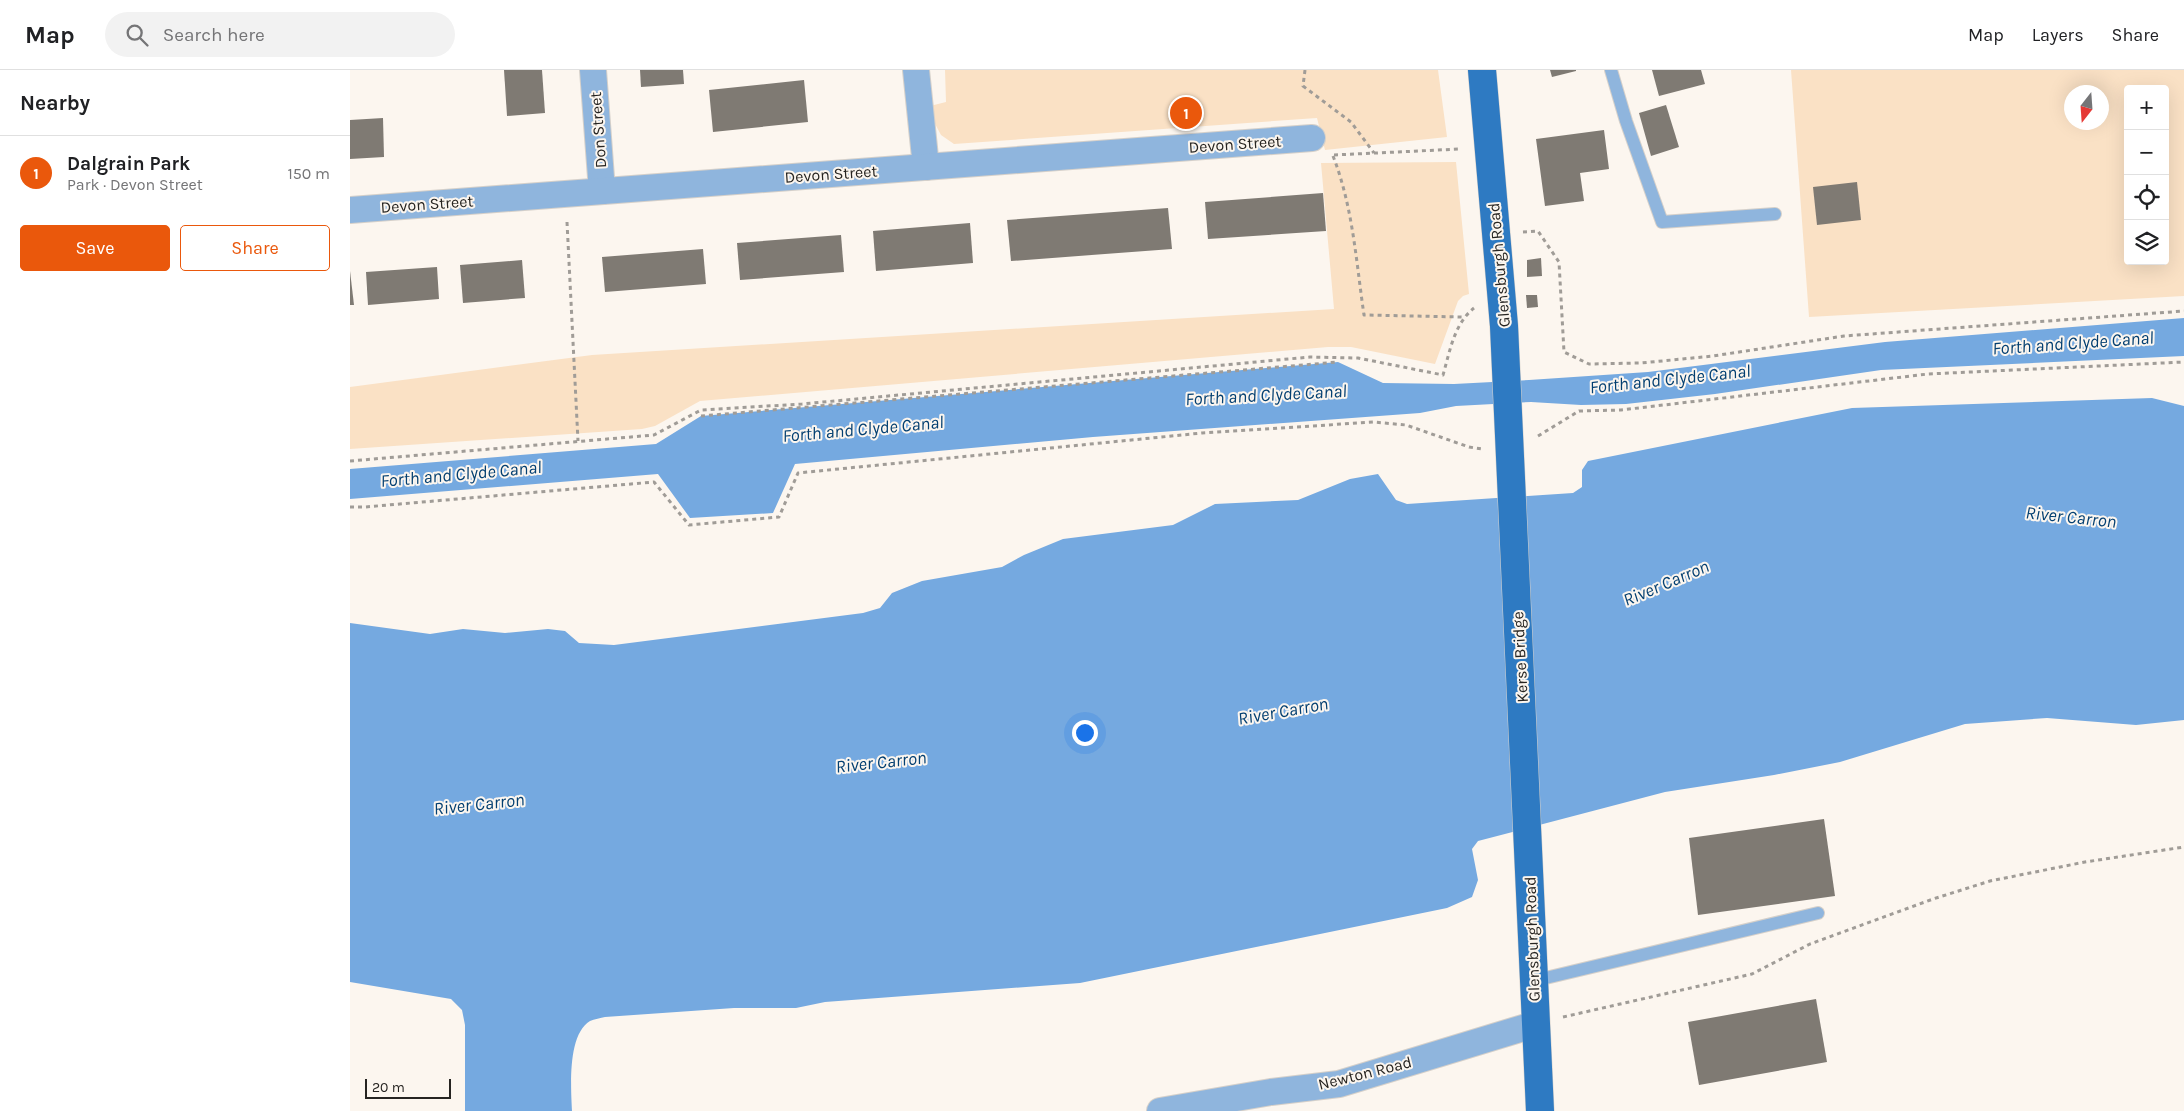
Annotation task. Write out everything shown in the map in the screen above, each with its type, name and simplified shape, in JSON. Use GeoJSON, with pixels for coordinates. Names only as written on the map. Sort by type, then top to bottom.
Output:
{"type":"FeatureCollection","features":[{"type":"Feature","properties":{"kind":"main road","name":"Glensburgh Road"},"geometry":{"type":"LineString","coordinates":[[1482,70],[1504,326],[1503,445]]}},
{"type":"Feature","properties":{"kind":"main road","name":"Kerse Bridge"},"geometry":{"type":"LineString","coordinates":[[1503,445],[1529,854]]}},
{"type":"Feature","properties":{"kind":"main road","name":"Glensburgh Road"},"geometry":{"type":"LineString","coordinates":[[1529,854],[1540,1111]]}},
{"type":"Feature","properties":{"kind":"street","name":"Don Street"},"geometry":{"type":"LineString","coordinates":[[593,70],[602,191]]}},
{"type":"Feature","properties":{"kind":"street"},"geometry":{"type":"LineString","coordinates":[[916,70],[926,167]]}},
{"type":"Feature","properties":{"kind":"street","name":"Devon Street"},"geometry":{"type":"LineString","coordinates":[[350,210],[1312,138]]}},
{"type":"Feature","properties":{"kind":"street","name":"Newton Road"},"geometry":{"type":"LineString","coordinates":[[1160,1111],[1271,1092],[1339,1084],[1536,1024]]}},
{"type":"Feature","properties":{"kind":"lane"},"geometry":{"type":"LineString","coordinates":[[1611,70],[1626,121],[1662,222],[1775,214]]}},
{"type":"Feature","properties":{"kind":"lane"},"geometry":{"type":"LineString","coordinates":[[1533,981],[1818,913]]}},
{"type":"Feature","properties":{"kind":"path"},"geometry":{"type":"LineString","coordinates":[[1304,70],[1303,86],[1351,122],[1374,153]]}},
{"type":"Feature","properties":{"kind":"path"},"geometry":{"type":"LineString","coordinates":[[1462,149],[1332,155],[1342,181],[1352,219],[1364,315],[1463,316]]}},
{"type":"Feature","properties":{"kind":"path"},"geometry":{"type":"LineString","coordinates":[[566,194],[578,441]]}},
{"type":"Feature","properties":{"kind":"path"},"geometry":{"type":"LineString","coordinates":[[1518,232],[1538,231],[1558,262],[1564,352],[1589,364],[1641,363],[1713,356],[1844,336],[2184,311]]}},
{"type":"Feature","properties":{"kind":"path"},"geometry":{"type":"LineString","coordinates":[[350,461],[654,435],[701,410],[802,404],[1310,357],[1358,358],[1442,375],[1453,339],[1463,316],[1478,305]]}},
{"type":"Feature","properties":{"kind":"path"},"geometry":{"type":"LineString","coordinates":[[701,416],[1338,362]]}},
{"type":"Feature","properties":{"kind":"path"},"geometry":{"type":"LineString","coordinates":[[350,507],[654,482],[689,525],[779,516],[798,473],[1202,433],[1374,422],[1406,425],[1469,447],[1520,446],[1579,411],[1649,407],[1928,374],[2184,362]]}},
{"type":"Feature","properties":{"kind":"path"},"geometry":{"type":"LineString","coordinates":[[1536,1024],[1752,974],[1810,944],[1933,899],[1990,881],[2085,862],[2184,847]]}},
{"type":"Feature","properties":{"kind":"shaded area"},"geometry":{"type":"Polygon","coordinates":[[[945,70],[1438,70],[1447,137],[1325,150],[1317,118],[954,144],[941,135],[926,107],[946,102],[945,70]]]}},
{"type":"Feature","properties":{"kind":"shaded area"},"geometry":{"type":"Polygon","coordinates":[[[1791,70],[2184,70],[2184,296],[1809,317],[1791,70]]]}},
{"type":"Feature","properties":{"kind":"shaded area"},"geometry":{"type":"Polygon","coordinates":[[[1456,162],[1469,294],[1463,296],[1458,301],[1435,364],[1351,347],[1328,347],[700,401],[655,426],[642,429],[350,449],[350,387],[592,355],[1334,309],[1321,163],[1456,162]]]}},
{"type":"Feature","properties":{"kind":"water","name":"Forth and Clyde Canal"},"geometry":{"type":"Polygon","coordinates":[[[2184,318],[2184,356],[1881,370],[1715,394],[1626,404],[1581,405],[1531,402],[1456,406],[1420,413],[1093,437],[795,464],[773,513],[690,518],[658,474],[350,499],[350,469],[656,444],[701,416],[1338,362],[1383,383],[1454,384],[1529,380],[1648,372],[1885,342],[2184,318]]]}},
{"type":"Feature","properties":{"kind":"water","name":"River Carron"},"geometry":{"type":"Polygon","coordinates":[[[2152,398],[2184,406],[2184,720],[2136,725],[2047,718],[1965,724],[1840,762],[1774,775],[1665,792],[1478,841],[1472,849],[1478,880],[1472,897],[1447,908],[1080,983],[825,1002],[796,1008],[734,1008],[595,1019],[583,1028],[577,1038],[574,1050],[571,1076],[572,1111],[465,1111],[465,1025],[462,1010],[451,999],[350,982],[350,623],[430,634],[463,629],[505,633],[548,629],[565,631],[579,643],[614,645],[863,613],[880,608],[892,593],[922,581],[1002,567],[1024,555],[1063,539],[1173,525],[1215,504],[1298,500],[1350,479],[1378,474],[1396,500],[1407,504],[1573,493],[1582,487],[1582,470],[1588,461],[1852,408],[2152,398]]]}},
{"type":"Feature","properties":{"kind":"building"},"geometry":{"type":"Polygon","coordinates":[[[504,70],[542,70],[545,113],[507,116],[504,70]]]}},
{"type":"Feature","properties":{"kind":"building"},"geometry":{"type":"Polygon","coordinates":[[[640,70],[683,70],[684,84],[641,87],[640,70]]]}},
{"type":"Feature","properties":{"kind":"building"},"geometry":{"type":"Polygon","coordinates":[[[1550,70],[1576,70],[1576,71],[1552,77],[1550,70]]]}},
{"type":"Feature","properties":{"kind":"building"},"geometry":{"type":"Polygon","coordinates":[[[1652,70],[1701,70],[1705,84],[1659,96],[1652,70]]]}},
{"type":"Feature","properties":{"kind":"building"},"geometry":{"type":"Polygon","coordinates":[[[804,80],[808,122],[713,132],[709,90],[804,80]]]}},
{"type":"Feature","properties":{"kind":"building"},"geometry":{"type":"Polygon","coordinates":[[[1666,105],[1679,147],[1651,156],[1639,113],[1666,105]]]}},
{"type":"Feature","properties":{"kind":"building"},"geometry":{"type":"Polygon","coordinates":[[[383,118],[384,157],[350,159],[350,120],[383,118]]]}},
{"type":"Feature","properties":{"kind":"building"},"geometry":{"type":"Polygon","coordinates":[[[1604,130],[1609,169],[1580,173],[1584,201],[1545,206],[1536,139],[1604,130]]]}},
{"type":"Feature","properties":{"kind":"building"},"geometry":{"type":"Polygon","coordinates":[[[1857,182],[1861,220],[1817,225],[1813,187],[1857,182]]]}},
{"type":"Feature","properties":{"kind":"building"},"geometry":{"type":"Polygon","coordinates":[[[1323,193],[1326,231],[1208,239],[1205,202],[1323,193]]]}},
{"type":"Feature","properties":{"kind":"building"},"geometry":{"type":"Polygon","coordinates":[[[1168,208],[1172,249],[1011,261],[1007,220],[1168,208]]]}},
{"type":"Feature","properties":{"kind":"building"},"geometry":{"type":"Polygon","coordinates":[[[970,223],[973,263],[876,271],[873,231],[970,223]]]}},
{"type":"Feature","properties":{"kind":"building"},"geometry":{"type":"Polygon","coordinates":[[[841,235],[844,272],[740,280],[737,243],[841,235]]]}},
{"type":"Feature","properties":{"kind":"building"},"geometry":{"type":"Polygon","coordinates":[[[703,249],[706,284],[605,292],[602,257],[703,249]]]}},
{"type":"Feature","properties":{"kind":"building"},"geometry":{"type":"Polygon","coordinates":[[[1541,258],[1542,276],[1527,277],[1527,260],[1541,258]]]}},
{"type":"Feature","properties":{"kind":"building"},"geometry":{"type":"Polygon","coordinates":[[[522,260],[525,298],[463,303],[460,265],[522,260]]]}},
{"type":"Feature","properties":{"kind":"building"},"geometry":{"type":"Polygon","coordinates":[[[437,267],[439,299],[368,305],[366,272],[437,267]]]}},
{"type":"Feature","properties":{"kind":"building"},"geometry":{"type":"Polygon","coordinates":[[[350,271],[354,305],[350,305],[350,271]]]}},
{"type":"Feature","properties":{"kind":"building"},"geometry":{"type":"Polygon","coordinates":[[[1526,295],[1537,295],[1538,307],[1527,308],[1526,295]]]}},
{"type":"Feature","properties":{"kind":"building"},"geometry":{"type":"Polygon","coordinates":[[[1824,819],[1835,896],[1698,915],[1689,838],[1824,819]]]}},
{"type":"Feature","properties":{"kind":"building"},"geometry":{"type":"Polygon","coordinates":[[[1816,999],[1827,1062],[1699,1085],[1688,1022],[1816,999]]]}},
{"type":"Feature","properties":{"kind":"place","name":"Dalgrain Park"},"geometry":{"type":"Point","coordinates":[1186,113]}}]}
